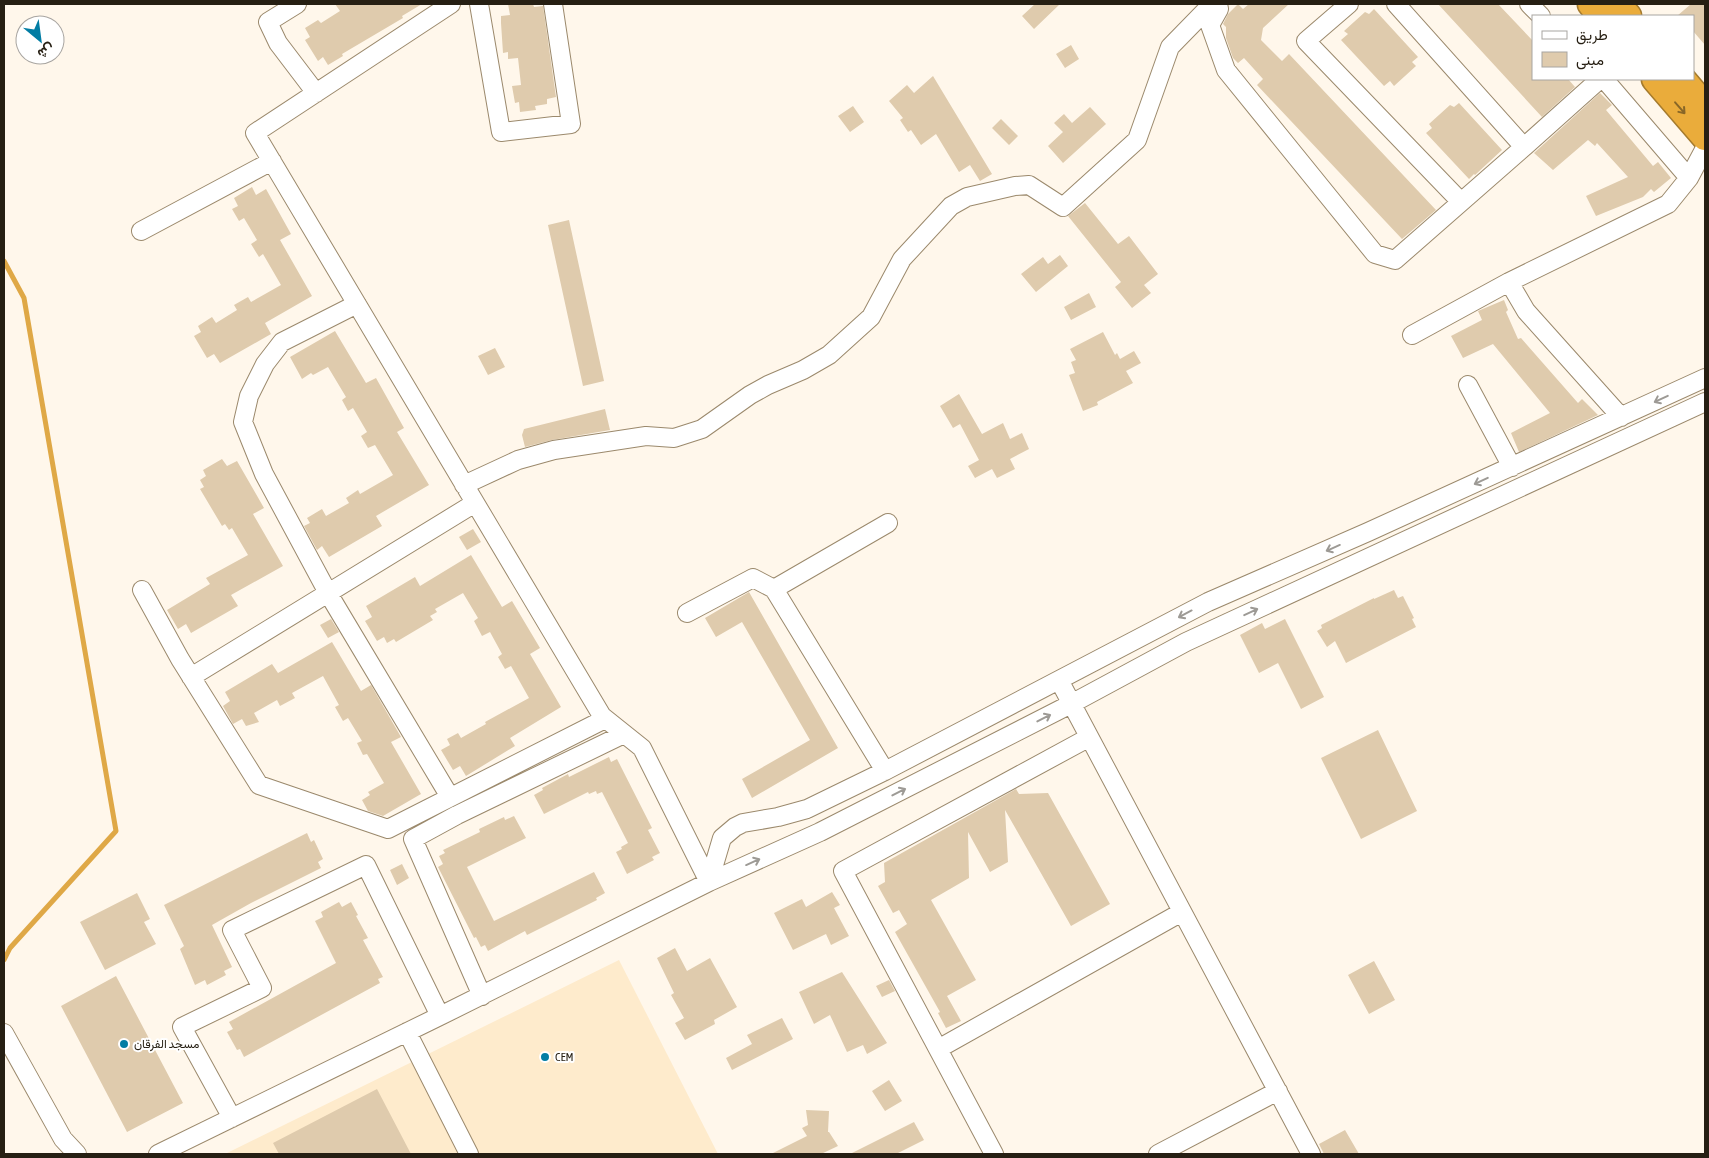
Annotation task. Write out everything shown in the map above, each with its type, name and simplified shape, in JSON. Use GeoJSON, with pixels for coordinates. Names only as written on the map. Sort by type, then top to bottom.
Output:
{"type":"FeatureCollection","features":[{"type":"Feature","properties":{"kind":"highway"},"geometry":{"type":"LineString","coordinates":[[1590,4],[1600,15]]}},
{"type":"Feature","properties":{"kind":"highway"},"geometry":{"type":"LineString","coordinates":[[1617,4],[1627,15]]}},
{"type":"Feature","properties":{"kind":"highway"},"geometry":{"type":"LineString","coordinates":[[1656,80],[1705,138]]}},
{"type":"Feature","properties":{"kind":"highway"},"geometry":{"type":"LineString","coordinates":[[1683,80],[1705,106]]}},
{"type":"Feature","properties":{"kind":"street"},"geometry":{"type":"LineString","coordinates":[[297,4],[268,22],[278,43],[316,92]]}},
{"type":"Feature","properties":{"kind":"street"},"geometry":{"type":"LineString","coordinates":[[451,4],[255,133],[602,716],[642,748],[709,882]]}},
{"type":"Feature","properties":{"kind":"street"},"geometry":{"type":"LineString","coordinates":[[479,4],[500,132],[571,124],[553,4]]}},
{"type":"Feature","properties":{"kind":"street"},"geometry":{"type":"LineString","coordinates":[[464,486],[518,460],[554,450],[646,436],[674,438],[702,429],[750,394],[803,370],[829,355],[871,317],[902,259],[951,206],[967,197],[1029,185],[1063,207],[1137,140],[1170,47],[1212,4]]}},
{"type":"Feature","properties":{"kind":"street"},"geometry":{"type":"LineString","coordinates":[[1218,4],[1219,9],[1210,25],[1226,70],[1375,254],[1396,260],[1601,80]]}},
{"type":"Feature","properties":{"kind":"street"},"geometry":{"type":"LineString","coordinates":[[1349,4],[1306,41],[1462,202]]}},
{"type":"Feature","properties":{"kind":"street"},"geometry":{"type":"LineString","coordinates":[[1396,4],[1524,147]]}},
{"type":"Feature","properties":{"kind":"street"},"geometry":{"type":"LineString","coordinates":[[1529,4],[1540,15]]}},
{"type":"Feature","properties":{"kind":"street"},"geometry":{"type":"LineString","coordinates":[[1603,80],[1689,178]]}},
{"type":"Feature","properties":{"kind":"street"},"geometry":{"type":"LineString","coordinates":[[1412,335],[1509,282],[1668,204],[1689,178],[1705,148]]}},
{"type":"Feature","properties":{"kind":"street"},"geometry":{"type":"LineString","coordinates":[[142,231],[272,161]]}},
{"type":"Feature","properties":{"kind":"street"},"geometry":{"type":"LineString","coordinates":[[1509,282],[1526,311],[1621,417]]}},
{"type":"Feature","properties":{"kind":"street"},"geometry":{"type":"LineString","coordinates":[[356,304],[282,342],[265,364],[249,396],[243,422],[264,474],[328,593],[450,798]]}},
{"type":"Feature","properties":{"kind":"street"},"geometry":{"type":"LineString","coordinates":[[709,882],[722,838],[735,827],[743,823],[778,817],[807,809],[885,771],[1208,602],[1368,532],[1705,378]]}},
{"type":"Feature","properties":{"kind":"street"},"geometry":{"type":"LineString","coordinates":[[1468,385],[1512,467]]}},
{"type":"Feature","properties":{"kind":"street"},"geometry":{"type":"LineString","coordinates":[[158,1154],[482,996],[709,882],[820,832],[1071,704],[1186,642],[1705,402]]}},
{"type":"Feature","properties":{"kind":"street"},"geometry":{"type":"LineString","coordinates":[[192,677],[475,503]]}},
{"type":"Feature","properties":{"kind":"street"},"geometry":{"type":"LineString","coordinates":[[774,589],[888,523]]}},
{"type":"Feature","properties":{"kind":"street"},"geometry":{"type":"LineString","coordinates":[[687,613],[753,578],[774,589],[885,771]]}},
{"type":"Feature","properties":{"kind":"street"},"geometry":{"type":"LineString","coordinates":[[142,590],[192,677],[259,785],[388,829],[605,718]]}},
{"type":"Feature","properties":{"kind":"street"},"geometry":{"type":"LineString","coordinates":[[1059,680],[1088,738],[1311,1154]]}},
{"type":"Feature","properties":{"kind":"street"},"geometry":{"type":"LineString","coordinates":[[482,996],[413,839],[457,814],[624,734]]}},
{"type":"Feature","properties":{"kind":"street"},"geometry":{"type":"LineString","coordinates":[[994,1154],[843,872],[1088,738]]}},
{"type":"Feature","properties":{"kind":"street"},"geometry":{"type":"LineString","coordinates":[[232,1118],[182,1027],[262,988],[232,930],[366,865],[440,1016]]}},
{"type":"Feature","properties":{"kind":"street"},"geometry":{"type":"LineString","coordinates":[[938,1049],[1182,912]]}},
{"type":"Feature","properties":{"kind":"street"},"geometry":{"type":"LineString","coordinates":[[407,1032],[469,1154]]}},
{"type":"Feature","properties":{"kind":"street"},"geometry":{"type":"LineString","coordinates":[[4,1033],[63,1139],[77,1154]]}},
{"type":"Feature","properties":{"kind":"street"},"geometry":{"type":"LineString","coordinates":[[1158,1154],[1278,1091]]}},
{"type":"Feature","properties":{"kind":"shaded area","name":"CEM"},"geometry":{"type":"Polygon","coordinates":[[[619,960],[718,1154],[225,1154],[619,960]]]}},
{"type":"Feature","properties":{"kind":"building"},"geometry":{"type":"Polygon","coordinates":[[[335,4],[422,4],[402,16],[403,18],[342,54],[343,56],[328,65],[323,57],[318,61],[305,40],[310,37],[305,28],[318,20],[321,23],[340,11],[335,4]]]}},
{"type":"Feature","properties":{"kind":"building"},"geometry":{"type":"Polygon","coordinates":[[[508,4],[533,4],[534,7],[543,6],[556,97],[547,99],[547,104],[535,106],[536,110],[520,112],[519,102],[515,103],[512,86],[521,85],[518,58],[508,59],[508,52],[503,53],[501,16],[510,15],[508,4]]]}},
{"type":"Feature","properties":{"kind":"building"},"geometry":{"type":"Polygon","coordinates":[[[1035,4],[1060,4],[1034,29],[1022,16],[1035,4]]]}},
{"type":"Feature","properties":{"kind":"building"},"geometry":{"type":"Polygon","coordinates":[[[1238,4],[1243,9],[1249,4],[1289,4],[1263,28],[1261,40],[1282,61],[1289,54],[1436,210],[1402,239],[1257,85],[1263,79],[1244,58],[1238,63],[1233,58],[1226,38],[1226,27],[1223,24],[1228,14],[1238,4]]]}},
{"type":"Feature","properties":{"kind":"building"},"geometry":{"type":"Polygon","coordinates":[[[1438,4],[1498,4],[1532,40],[1532,80],[1569,80],[1575,87],[1542,117],[1438,4]]]}},
{"type":"Feature","properties":{"kind":"building"},"geometry":{"type":"Polygon","coordinates":[[[1691,4],[1705,4],[1705,45],[1694,32],[1694,15],[1678,15],[1691,4]]]}},
{"type":"Feature","properties":{"kind":"building"},"geometry":{"type":"Polygon","coordinates":[[[1374,9],[1418,57],[1412,62],[1416,66],[1394,86],[1390,81],[1384,86],[1341,40],[1348,34],[1344,31],[1365,12],[1369,14],[1374,9]]]}},
{"type":"Feature","properties":{"kind":"building"},"geometry":{"type":"Polygon","coordinates":[[[1071,45],[1079,59],[1065,68],[1056,54],[1071,45]]]}},
{"type":"Feature","properties":{"kind":"building"},"geometry":{"type":"Polygon","coordinates":[[[933,76],[992,174],[980,181],[970,165],[959,172],[936,134],[921,145],[911,130],[908,132],[900,120],[903,118],[889,101],[907,85],[914,93],[933,76]]]}},
{"type":"Feature","properties":{"kind":"building"},"geometry":{"type":"Polygon","coordinates":[[[1600,93],[1612,105],[1606,110],[1653,166],[1658,162],[1671,178],[1654,192],[1651,189],[1643,197],[1596,216],[1586,196],[1628,177],[1597,143],[1595,146],[1588,140],[1553,170],[1534,153],[1600,93]]]}},
{"type":"Feature","properties":{"kind":"building"},"geometry":{"type":"Polygon","coordinates":[[[1459,103],[1502,150],[1469,179],[1426,133],[1432,128],[1429,124],[1450,105],[1454,107],[1459,103]]]}},
{"type":"Feature","properties":{"kind":"building"},"geometry":{"type":"Polygon","coordinates":[[[853,106],[864,122],[850,132],[838,116],[853,106]]]}},
{"type":"Feature","properties":{"kind":"building"},"geometry":{"type":"Polygon","coordinates":[[[1090,107],[1106,124],[1063,163],[1048,146],[1063,132],[1054,123],[1064,114],[1072,123],[1090,107]]]}},
{"type":"Feature","properties":{"kind":"building"},"geometry":{"type":"Polygon","coordinates":[[[1001,119],[1018,136],[1009,145],[992,128],[1001,119]]]}},
{"type":"Feature","properties":{"kind":"building"},"geometry":{"type":"Polygon","coordinates":[[[252,187],[256,195],[266,189],[291,234],[280,240],[312,296],[265,323],[271,334],[220,363],[214,354],[207,358],[194,336],[201,332],[198,326],[212,317],[216,323],[237,310],[234,305],[248,297],[251,302],[281,285],[263,254],[259,257],[251,244],[257,240],[244,218],[239,221],[232,209],[238,206],[234,198],[252,187]]]}},
{"type":"Feature","properties":{"kind":"building"},"geometry":{"type":"Polygon","coordinates":[[[1085,203],[1118,244],[1129,236],[1158,274],[1144,285],[1151,293],[1132,308],[1115,287],[1121,282],[1068,216],[1085,203]]]}},
{"type":"Feature","properties":{"kind":"building"},"geometry":{"type":"Polygon","coordinates":[[[569,220],[604,381],[583,386],[548,225],[569,220]]]}},
{"type":"Feature","properties":{"kind":"building"},"geometry":{"type":"Polygon","coordinates":[[[1060,255],[1068,266],[1036,292],[1021,274],[1043,257],[1048,264],[1060,255]]]}},
{"type":"Feature","properties":{"kind":"building"},"geometry":{"type":"Polygon","coordinates":[[[1089,293],[1096,307],[1071,320],[1064,307],[1089,293]]]}},
{"type":"Feature","properties":{"kind":"building"},"geometry":{"type":"Polygon","coordinates":[[[1504,300],[1508,310],[1506,312],[1518,339],[1521,338],[1578,403],[1582,399],[1598,415],[1519,452],[1511,433],[1550,413],[1493,344],[1463,358],[1451,336],[1482,320],[1478,311],[1504,300]]]}},
{"type":"Feature","properties":{"kind":"building"},"geometry":{"type":"Polygon","coordinates":[[[335,331],[366,383],[376,378],[404,428],[397,432],[429,485],[376,516],[382,526],[329,557],[322,546],[317,550],[304,526],[310,523],[307,518],[322,509],[326,516],[349,503],[346,498],[358,490],[360,494],[393,475],[375,445],[368,448],[361,436],[367,432],[353,408],[348,411],[342,400],[346,397],[328,367],[313,375],[311,373],[302,379],[290,357],[335,331]]]}},
{"type":"Feature","properties":{"kind":"building"},"geometry":{"type":"Polygon","coordinates":[[[1103,332],[1115,355],[1117,353],[1120,359],[1134,351],[1141,363],[1126,371],[1133,383],[1097,402],[1098,405],[1083,411],[1069,375],[1075,373],[1071,362],[1076,360],[1070,349],[1103,332]]]}},
{"type":"Feature","properties":{"kind":"building"},"geometry":{"type":"Polygon","coordinates":[[[495,348],[505,367],[488,375],[478,356],[495,348]]]}},
{"type":"Feature","properties":{"kind":"building"},"geometry":{"type":"Polygon","coordinates":[[[959,394],[982,434],[1003,423],[1010,439],[1022,433],[1029,449],[1010,459],[1015,469],[997,478],[992,469],[975,478],[968,466],[979,460],[960,424],[953,428],[940,406],[959,394]]]}},
{"type":"Feature","properties":{"kind":"building"},"geometry":{"type":"Polygon","coordinates":[[[605,409],[610,430],[552,440],[525,447],[522,435],[524,429],[605,409]]]}},
{"type":"Feature","properties":{"kind":"building"},"geometry":{"type":"Polygon","coordinates":[[[222,459],[227,466],[237,461],[264,508],[253,514],[283,566],[231,595],[238,606],[191,633],[186,624],[178,629],[167,610],[210,584],[206,578],[248,555],[232,528],[229,530],[225,524],[222,526],[200,489],[204,487],[200,480],[206,476],[203,470],[222,459]]]}},
{"type":"Feature","properties":{"kind":"building"},"geometry":{"type":"Polygon","coordinates":[[[473,529],[481,542],[467,550],[459,537],[473,529]]]}},
{"type":"Feature","properties":{"kind":"building"},"geometry":{"type":"Polygon","coordinates":[[[471,555],[502,607],[512,601],[540,648],[530,654],[561,707],[510,738],[515,746],[466,776],[460,766],[453,770],[441,750],[450,745],[447,739],[458,733],[461,738],[486,724],[485,722],[529,698],[511,666],[505,669],[498,657],[502,654],[490,632],[482,636],[474,621],[478,618],[463,593],[435,609],[437,612],[430,616],[433,620],[396,642],[394,639],[387,643],[384,637],[377,641],[365,621],[372,617],[366,606],[415,577],[420,586],[471,555]]]}},
{"type":"Feature","properties":{"kind":"building"},"geometry":{"type":"Polygon","coordinates":[[[1394,590],[1398,598],[1403,596],[1414,618],[1412,619],[1416,627],[1346,663],[1335,641],[1327,647],[1317,631],[1322,628],[1321,625],[1394,590]]]}},
{"type":"Feature","properties":{"kind":"building"},"geometry":{"type":"Polygon","coordinates":[[[749,592],[838,748],[752,798],[742,779],[810,740],[742,622],[716,637],[705,618],[749,592]]]}},
{"type":"Feature","properties":{"kind":"building"},"geometry":{"type":"Polygon","coordinates":[[[331,619],[339,632],[328,638],[320,625],[331,619]]]}},
{"type":"Feature","properties":{"kind":"building"},"geometry":{"type":"Polygon","coordinates":[[[1285,619],[1324,697],[1301,709],[1278,663],[1259,673],[1240,635],[1262,623],[1265,629],[1285,619]]]}},
{"type":"Feature","properties":{"kind":"building"},"geometry":{"type":"Polygon","coordinates":[[[332,642],[361,691],[371,685],[401,737],[391,742],[421,794],[383,816],[368,811],[362,800],[370,795],[368,792],[384,783],[367,754],[363,755],[357,743],[362,741],[348,718],[343,721],[335,707],[339,705],[323,676],[292,693],[295,698],[280,706],[277,700],[254,713],[259,722],[246,726],[242,719],[233,724],[223,706],[230,701],[225,692],[272,664],[278,673],[332,642]]]}},
{"type":"Feature","properties":{"kind":"building"},"geometry":{"type":"Polygon","coordinates":[[[1378,730],[1417,811],[1361,839],[1321,758],[1378,730]]]}},
{"type":"Feature","properties":{"kind":"building"},"geometry":{"type":"Polygon","coordinates":[[[609,757],[611,762],[617,759],[652,828],[648,830],[660,853],[652,857],[654,860],[627,874],[616,852],[628,843],[602,792],[597,794],[596,791],[589,794],[588,792],[544,814],[534,795],[543,790],[542,788],[568,774],[569,777],[609,757]]]}},
{"type":"Feature","properties":{"kind":"building"},"geometry":{"type":"Polygon","coordinates":[[[1016,789],[1019,794],[1048,793],[1110,904],[1071,926],[1005,810],[1008,862],[990,872],[968,832],[969,878],[931,900],[976,980],[947,996],[961,1021],[946,1028],[938,1013],[940,1012],[895,932],[907,924],[899,910],[893,913],[878,886],[885,882],[884,863],[1016,789]]]}},
{"type":"Feature","properties":{"kind":"building"},"geometry":{"type":"Polygon","coordinates":[[[514,816],[526,838],[467,867],[494,921],[594,872],[605,893],[596,898],[597,900],[527,935],[525,931],[488,951],[485,945],[481,947],[476,937],[474,938],[438,867],[443,864],[439,856],[445,853],[443,850],[480,832],[479,829],[504,817],[505,820],[514,816]]]}},
{"type":"Feature","properties":{"kind":"building"},"geometry":{"type":"Polygon","coordinates":[[[307,833],[311,842],[314,840],[323,859],[318,862],[321,868],[212,925],[232,967],[224,971],[226,975],[207,985],[205,980],[195,985],[180,949],[184,946],[164,905],[307,833]]]}},
{"type":"Feature","properties":{"kind":"building"},"geometry":{"type":"Polygon","coordinates":[[[402,864],[409,878],[397,885],[390,870],[402,864]]]}},
{"type":"Feature","properties":{"kind":"building"},"geometry":{"type":"Polygon","coordinates":[[[832,892],[840,905],[834,908],[849,936],[831,945],[826,934],[793,950],[774,913],[802,899],[806,907],[832,892]]]}},
{"type":"Feature","properties":{"kind":"building"},"geometry":{"type":"Polygon","coordinates":[[[137,893],[150,919],[144,922],[156,944],[105,970],[80,922],[137,893]]]}},
{"type":"Feature","properties":{"kind":"building"},"geometry":{"type":"Polygon","coordinates":[[[339,902],[342,907],[351,902],[358,915],[356,916],[368,938],[363,940],[383,977],[378,979],[380,983],[244,1057],[240,1049],[237,1050],[227,1032],[233,1029],[229,1022],[336,963],[315,921],[323,917],[321,912],[339,902]]]}},
{"type":"Feature","properties":{"kind":"building"},"geometry":{"type":"Polygon","coordinates":[[[675,948],[687,971],[710,958],[737,1007],[714,1020],[715,1024],[685,1040],[675,1023],[684,1018],[671,995],[674,993],[657,958],[675,948]]]}},
{"type":"Feature","properties":{"kind":"building"},"geometry":{"type":"Polygon","coordinates":[[[1374,961],[1395,1000],[1369,1014],[1348,975],[1374,961]]]}},
{"type":"Feature","properties":{"kind":"building"},"geometry":{"type":"Polygon","coordinates":[[[842,972],[887,1043],[867,1054],[863,1045],[847,1052],[830,1015],[814,1024],[799,992],[842,972]]]}},
{"type":"Feature","properties":{"kind":"building"},"geometry":{"type":"Polygon","coordinates":[[[116,976],[183,1103],[127,1132],[61,1006],[116,976]]]}},
{"type":"Feature","properties":{"kind":"building"},"geometry":{"type":"Polygon","coordinates":[[[889,980],[895,991],[882,997],[876,986],[889,980]]]}},
{"type":"Feature","properties":{"kind":"building"},"geometry":{"type":"Polygon","coordinates":[[[782,1018],[793,1039],[732,1070],[726,1058],[752,1044],[747,1035],[782,1018]]]}},
{"type":"Feature","properties":{"kind":"building"},"geometry":{"type":"Polygon","coordinates":[[[889,1080],[902,1101],[885,1111],[872,1091],[889,1080]]]}},
{"type":"Feature","properties":{"kind":"building"},"geometry":{"type":"Polygon","coordinates":[[[377,1089],[411,1154],[279,1154],[273,1143],[377,1089]]]}},
{"type":"Feature","properties":{"kind":"building"},"geometry":{"type":"Polygon","coordinates":[[[806,1110],[829,1111],[828,1132],[838,1146],[821,1154],[771,1154],[807,1136],[802,1128],[808,1125],[806,1110]]]}},
{"type":"Feature","properties":{"kind":"building"},"geometry":{"type":"Polygon","coordinates":[[[914,1122],[924,1140],[896,1154],[850,1154],[914,1122]]]}},
{"type":"Feature","properties":{"kind":"building"},"geometry":{"type":"Polygon","coordinates":[[[1345,1130],[1359,1154],[1324,1154],[1319,1144],[1345,1130]]]}},
{"type":"Feature","properties":{"kind":"waterway"},"geometry":{"type":"LineString","coordinates":[[4,261],[24,298],[116,831],[10,948],[4,960]]}},
{"type":"Feature","properties":{"kind":"place","name":"مسجد الفرقان"},"geometry":{"type":"Point","coordinates":[124,1044]}},
{"type":"Feature","properties":{"kind":"place","name":"CEM"},"geometry":{"type":"Point","coordinates":[545,1057]}}]}
